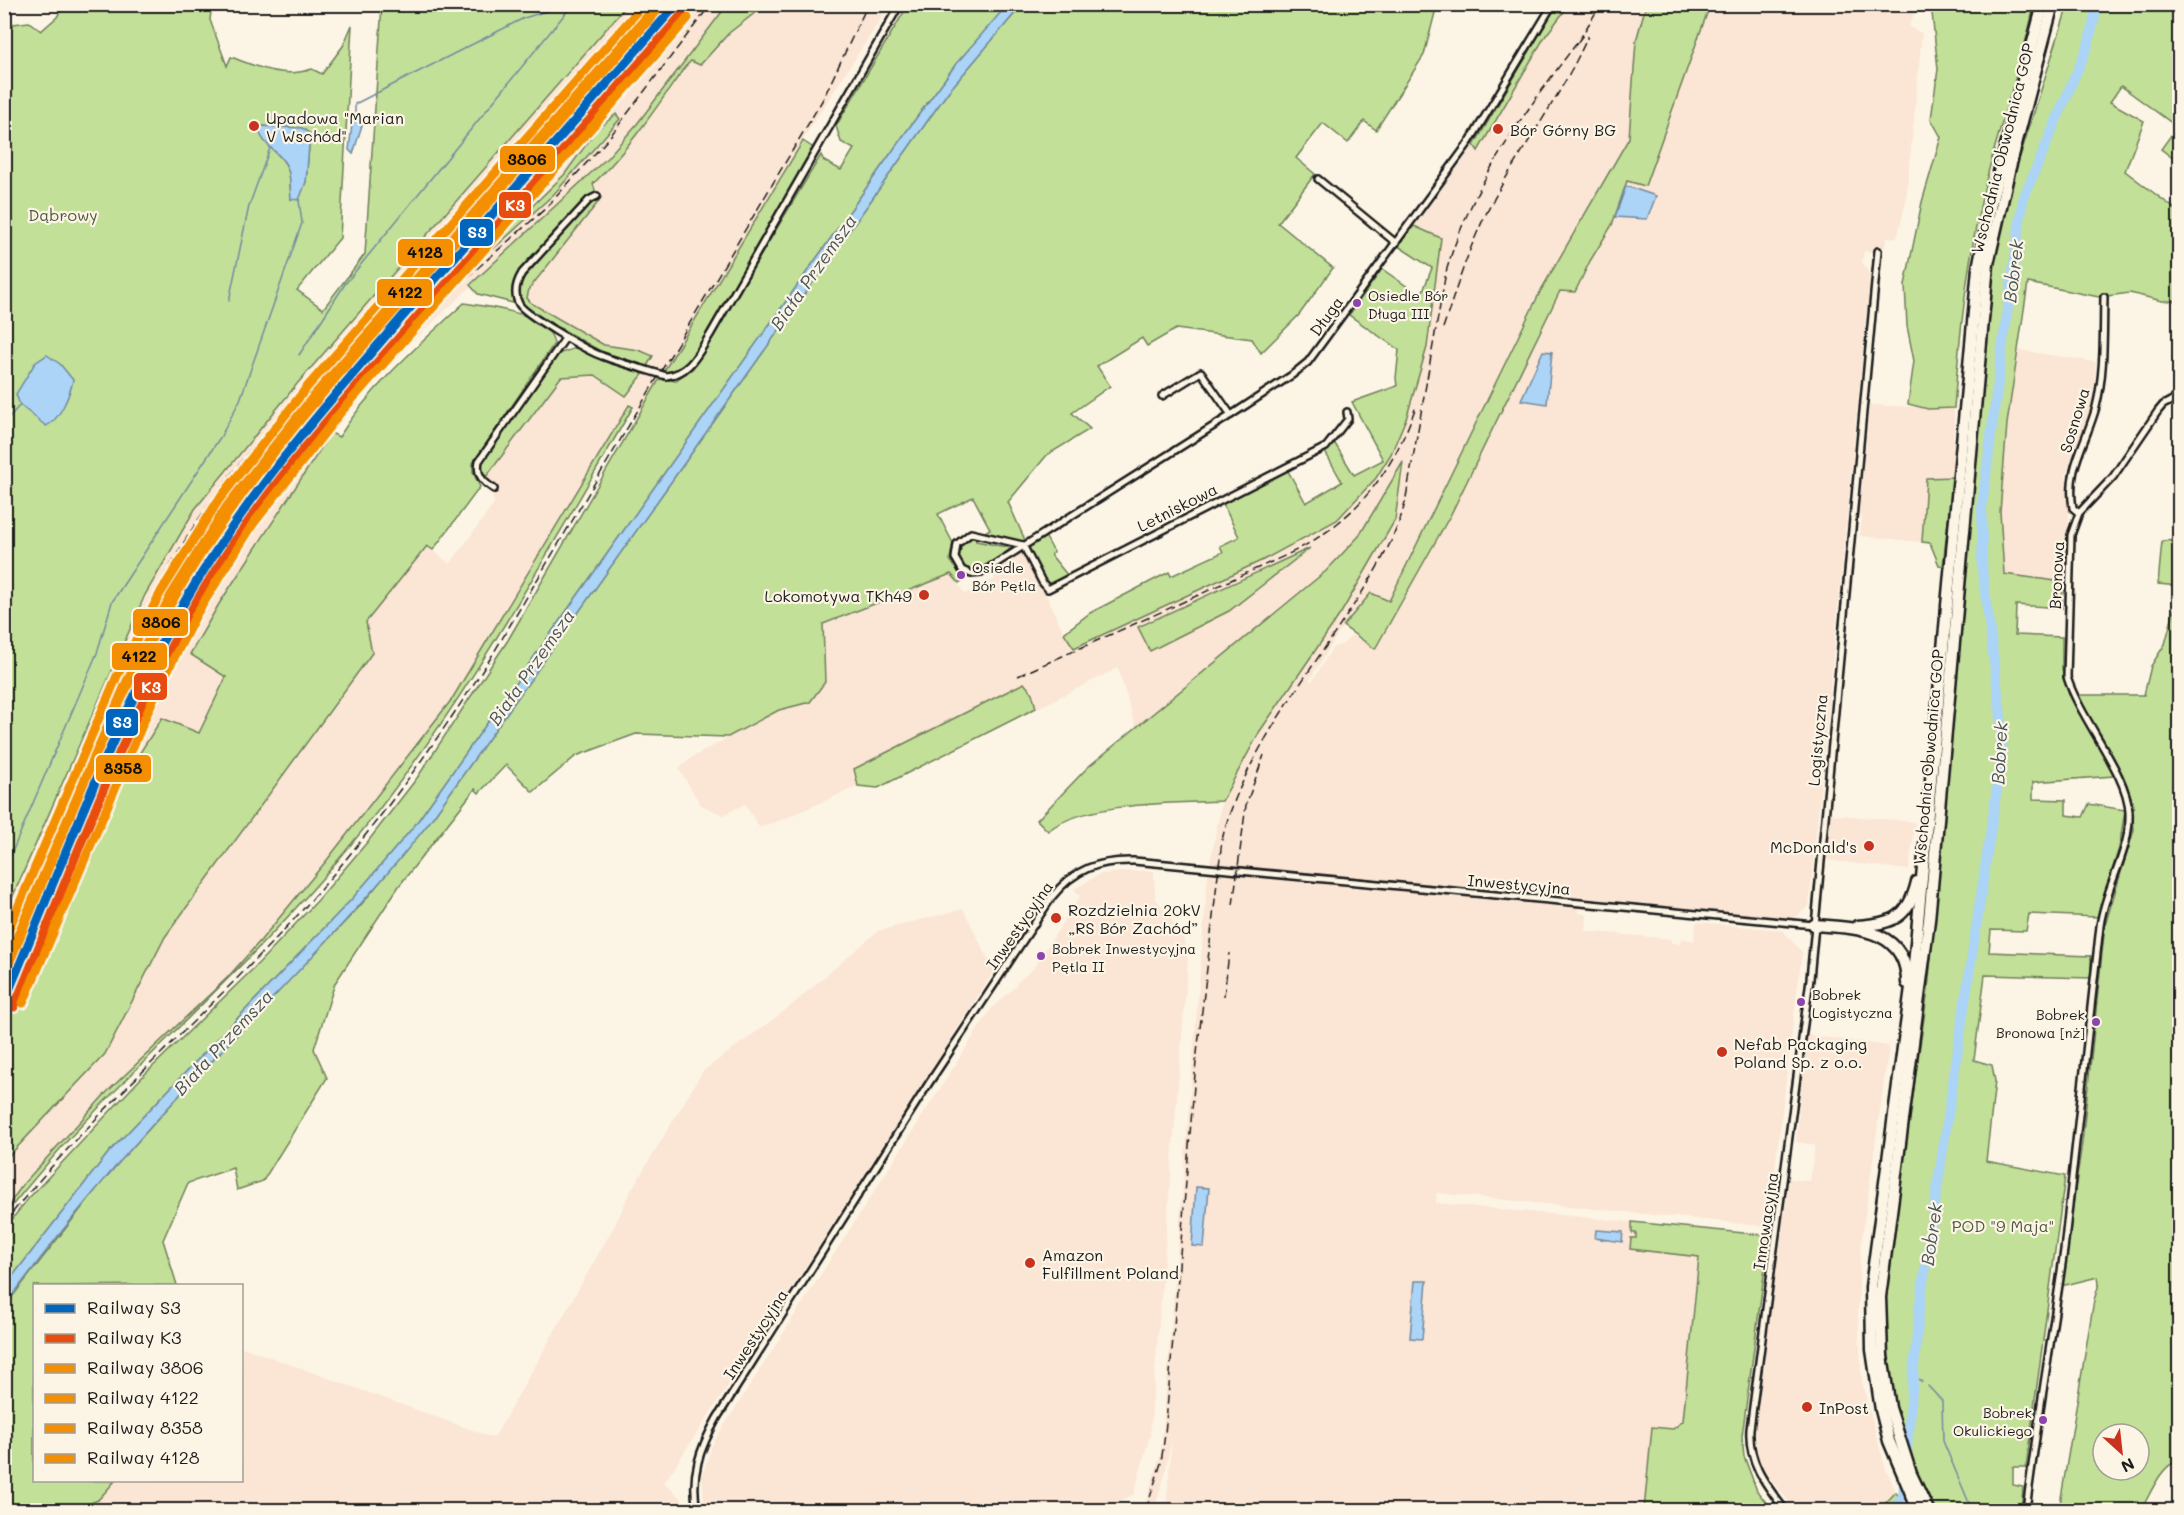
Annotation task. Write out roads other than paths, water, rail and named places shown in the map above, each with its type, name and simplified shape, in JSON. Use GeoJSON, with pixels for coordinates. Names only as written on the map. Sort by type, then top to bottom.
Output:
{"type":"FeatureCollection","features":[{"type":"Feature","properties":{"kind":"highway","name":"Wschodnia Obwodnica GOP"},"geometry":{"type":"LineString","coordinates":[[1917,1510],[1889,1441],[1874,1370],[1871,1287],[1907,1025],[1978,268],[1991,202],[2043,4]]}},
{"type":"Feature","properties":{"kind":"highway","name":"Wschodnia Obwodnica GOP"},"geometry":{"type":"LineString","coordinates":[[1928,1510],[1895,1429],[1882,1356],[1880,1287],[1929,920],[1980,335],[1992,241],[2052,4]]}},
{"type":"Feature","properties":{"kind":"highway"},"geometry":{"type":"LineString","coordinates":[[1814,925],[1845,927],[1878,925],[1901,915],[1911,903],[1925,851]]}},
{"type":"Feature","properties":{"kind":"highway"},"geometry":{"type":"LineString","coordinates":[[1845,927],[1881,936],[1901,954],[1907,972],[1907,1025]]}},
{"type":"Feature","properties":{"kind":"street"},"geometry":{"type":"LineString","coordinates":[[597,196],[590,200],[540,254],[516,285],[516,294],[522,308],[600,356],[666,376],[679,374],[689,367],[710,335],[900,4]]}},
{"type":"Feature","properties":{"kind":"street","name":"Długa"},"geometry":{"type":"LineString","coordinates":[[1023,545],[976,533],[963,537],[955,549],[958,567],[966,573],[981,573],[1231,415],[1308,362],[1492,108],[1553,4]]}},
{"type":"Feature","properties":{"kind":"street"},"geometry":{"type":"LineString","coordinates":[[1318,179],[1396,243]]}},
{"type":"Feature","properties":{"kind":"street","name":"Logistyczna"},"geometry":{"type":"LineString","coordinates":[[1814,925],[1878,251]]}},
{"type":"Feature","properties":{"kind":"street","name":"Sosnowa"},"geometry":{"type":"LineString","coordinates":[[2079,513],[2073,508],[2070,482],[2096,406],[2101,374],[2104,297]]}},
{"type":"Feature","properties":{"kind":"street"},"geometry":{"type":"LineString","coordinates":[[494,489],[484,482],[478,472],[479,461],[566,337]]}},
{"type":"Feature","properties":{"kind":"street"},"geometry":{"type":"LineString","coordinates":[[1162,396],[1201,372],[1231,415]]}},
{"type":"Feature","properties":{"kind":"street","name":"Bronowa"},"geometry":{"type":"LineString","coordinates":[[2026,1510],[2063,1251],[2100,924],[2127,831],[2129,812],[2122,782],[2091,731],[2072,693],[2067,677],[2071,535],[2079,513],[2113,477],[2163,405],[2180,396]]}},
{"type":"Feature","properties":{"kind":"street","name":"Letniskowa"},"geometry":{"type":"LineString","coordinates":[[1023,545],[1048,589],[1326,447],[1348,419],[1347,412]]}},
{"type":"Feature","properties":{"kind":"street","name":"Inwestycyjna"},"geometry":{"type":"LineString","coordinates":[[697,1510],[694,1476],[697,1459],[704,1440],[717,1418],[929,1083],[1052,897],[1070,877],[1083,869],[1107,861],[1134,861],[1814,925]]}},
{"type":"Feature","properties":{"kind":"street","name":"Innowacyjna"},"geometry":{"type":"LineString","coordinates":[[1785,1510],[1756,1468],[1750,1438],[1807,1002],[1814,925]]}},
{"type":"Feature","properties":{"kind":"water","name":"Biała Przemsza"},"geometry":{"type":"Polygon","coordinates":[[[1008,4],[1022,5],[948,92],[428,824],[337,930],[131,1149],[66,1226],[5,1306],[5,1286],[109,1152],[352,899],[415,825],[906,132],[956,64],[1008,4]]]}},
{"type":"Feature","properties":{"kind":"water"},"geometry":{"type":"Polygon","coordinates":[[[356,119],[363,122],[353,154],[349,150],[352,124],[356,119]]]}},
{"type":"Feature","properties":{"kind":"water"},"geometry":{"type":"Polygon","coordinates":[[[258,126],[302,128],[310,134],[306,182],[299,200],[291,199],[288,170],[281,158],[263,139],[258,126]]]}},
{"type":"Feature","properties":{"kind":"water"},"geometry":{"type":"Polygon","coordinates":[[[1626,186],[1656,196],[1647,219],[1615,217],[1626,186]]]}},
{"type":"Feature","properties":{"kind":"water"},"geometry":{"type":"Polygon","coordinates":[[[1543,351],[1552,352],[1547,404],[1521,400],[1543,351]]]}},
{"type":"Feature","properties":{"kind":"water"},"geometry":{"type":"Polygon","coordinates":[[[47,355],[60,364],[73,380],[60,412],[46,426],[20,405],[16,394],[35,363],[47,355]]]}},
{"type":"Feature","properties":{"kind":"water"},"geometry":{"type":"Polygon","coordinates":[[[1196,1187],[1209,1188],[1204,1247],[1192,1246],[1196,1187]]]}},
{"type":"Feature","properties":{"kind":"water"},"geometry":{"type":"Polygon","coordinates":[[[1596,1230],[1623,1232],[1622,1242],[1595,1238],[1596,1230]]]}},
{"type":"Feature","properties":{"kind":"water"},"geometry":{"type":"Polygon","coordinates":[[[1415,1281],[1427,1281],[1422,1339],[1410,1338],[1415,1281]]]}},
{"type":"Feature","properties":{"kind":"waterway"},"geometry":{"type":"LineString","coordinates":[[299,355],[345,284],[573,4]]}},
{"type":"Feature","properties":{"kind":"waterway","name":"Bobrek"},"geometry":{"type":"LineString","coordinates":[[1906,1459],[1919,1310],[2002,754],[2001,717],[1982,568],[1982,506],[2003,342],[2023,199],[2088,45],[2098,4]]}},
{"type":"Feature","properties":{"kind":"waterway"},"geometry":{"type":"LineString","coordinates":[[355,120],[355,104],[524,18],[553,9],[569,9]]}},
{"type":"Feature","properties":{"kind":"waterway"},"geometry":{"type":"LineString","coordinates":[[229,301],[249,206],[270,148]]}},
{"type":"Feature","properties":{"kind":"waterway"},"geometry":{"type":"LineString","coordinates":[[4,871],[97,653],[112,602],[221,436],[240,400],[302,223],[299,200]]}},
{"type":"Feature","properties":{"kind":"waterway"},"geometry":{"type":"LineString","coordinates":[[4,423],[20,405]]}},
{"type":"Feature","properties":{"kind":"waterway"},"geometry":{"type":"LineString","coordinates":[[1914,1376],[1922,1382]]}},
{"type":"Feature","properties":{"kind":"waterway"},"geometry":{"type":"LineString","coordinates":[[1928,1386],[1942,1401],[1943,1441],[1972,1510]]}},
{"type":"Feature","properties":{"kind":"waterway","name":"Bobrek"},"geometry":{"type":"LineString","coordinates":[[1893,1510],[1903,1496],[1905,1475]]}},
{"type":"Feature","properties":{"kind":"railway"},"geometry":{"type":"LineString","coordinates":[[4,936],[146,611],[181,547],[208,506],[252,448],[642,4]]}},
{"type":"Feature","properties":{"kind":"railway"},"geometry":{"type":"LineString","coordinates":[[375,358],[546,208],[608,139],[711,4]]}},
{"type":"Feature","properties":{"kind":"railway"},"geometry":{"type":"LineString","coordinates":[[4,1223],[73,1143],[296,917],[349,856],[422,760],[490,659],[823,99],[868,4]]}},
{"type":"Feature","properties":{"kind":"railway"},"geometry":{"type":"LineString","coordinates":[[1578,42],[1601,4]]}},
{"type":"Feature","properties":{"kind":"railway"},"geometry":{"type":"LineString","coordinates":[[1146,1510],[1161,1463],[1165,1434],[1196,1062],[1222,840],[1231,810],[1259,750],[1295,691],[1367,584],[1401,517],[1446,272],[1470,208],[1522,118],[1583,35]]}},
{"type":"Feature","properties":{"kind":"railway"},"geometry":{"type":"LineString","coordinates":[[1443,328],[1467,257],[1485,216],[1577,60],[1588,36]]}},
{"type":"Feature","properties":{"kind":"railway"},"geometry":{"type":"LineString","coordinates":[[70,883],[151,691],[181,631],[227,557],[378,345]]}},
{"type":"Feature","properties":{"kind":"railway"},"geometry":{"type":"LineString","coordinates":[[1018,676],[1287,555],[1327,532],[1353,510],[1386,470],[1403,439],[1416,406]]}},
{"type":"Feature","properties":{"kind":"railway"},"geometry":{"type":"LineString","coordinates":[[1233,905],[1246,805],[1264,755]]}},
{"type":"Feature","properties":{"kind":"railway"},"geometry":{"type":"LineString","coordinates":[[1224,996],[1229,953]]}},
{"type":"Feature","properties":{"kind":"rail line","name":"4128"},"geometry":{"type":"LineString","coordinates":[[4,940],[117,676],[161,592],[218,501],[308,386],[644,4]]}},
{"type":"Feature","properties":{"kind":"rail line","name":"4122"},"geometry":{"type":"LineString","coordinates":[[4,967],[127,681],[170,597],[227,506],[316,393],[658,4]]}},
{"type":"Feature","properties":{"kind":"rail line","name":"3806"},"geometry":{"type":"LineString","coordinates":[[4,975],[92,763],[141,659],[197,560],[221,524],[272,454],[327,388],[663,4]]}},
{"type":"Feature","properties":{"kind":"rail line","name":"S3"},"geometry":{"type":"LineString","coordinates":[[4,1002],[121,724],[176,617],[231,529],[283,459],[338,392],[677,4]]}},
{"type":"Feature","properties":{"kind":"rail line","name":"K3"},"geometry":{"type":"LineString","coordinates":[[14,1007],[82,840],[156,675],[184,622],[239,534],[346,398],[685,11]]}},
{"type":"Feature","properties":{"kind":"rail line","name":"8358"},"geometry":{"type":"LineString","coordinates":[[23,1003],[155,695],[197,613],[253,524],[340,413],[688,18]]}},
{"type":"Feature","properties":{"kind":"place","name":"Upadowa \"Marian V Wschód\""},"geometry":{"type":"Point","coordinates":[254,126]}},
{"type":"Feature","properties":{"kind":"place","name":"Bór Górny BG"},"geometry":{"type":"Point","coordinates":[1498,129]}},
{"type":"Feature","properties":{"kind":"place","name":"Osiedle Bór Długa III"},"geometry":{"type":"Point","coordinates":[1357,303]}},
{"type":"Feature","properties":{"kind":"place","name":"Osiedle Bór Pętla"},"geometry":{"type":"Point","coordinates":[961,575]}},
{"type":"Feature","properties":{"kind":"place","name":"Lokomotywa TKh49"},"geometry":{"type":"Point","coordinates":[924,595]}},
{"type":"Feature","properties":{"kind":"place","name":"McDonald's"},"geometry":{"type":"Point","coordinates":[1869,846]}},
{"type":"Feature","properties":{"kind":"place","name":"Rozdzielnia 20kV „RS Bór Zachód”"},"geometry":{"type":"Point","coordinates":[1056,918]}},
{"type":"Feature","properties":{"kind":"place","name":"Bobrek Inwestycyjna Pętla II"},"geometry":{"type":"Point","coordinates":[1041,956]}},
{"type":"Feature","properties":{"kind":"place","name":"Bobrek Logistyczna"},"geometry":{"type":"Point","coordinates":[1801,1002]}},
{"type":"Feature","properties":{"kind":"place","name":"Bobrek Bronowa [nż]"},"geometry":{"type":"Point","coordinates":[2096,1022]}},
{"type":"Feature","properties":{"kind":"place","name":"Nefab Packaging Poland Sp. z o.o."},"geometry":{"type":"Point","coordinates":[1722,1052]}},
{"type":"Feature","properties":{"kind":"place","name":"Amazon Fulfillment Poland"},"geometry":{"type":"Point","coordinates":[1030,1263]}},
{"type":"Feature","properties":{"kind":"place","name":"InPost"},"geometry":{"type":"Point","coordinates":[1807,1407]}},
{"type":"Feature","properties":{"kind":"place","name":"Bobrek Okulickiego"},"geometry":{"type":"Point","coordinates":[2043,1420]}},
{"type":"Feature","properties":{"kind":"park label","name":"Dąbrowy"},"geometry":{"type":"Point","coordinates":[63,214]}},
{"type":"Feature","properties":{"kind":"park label","name":"POD \"9 Maja\""},"geometry":{"type":"Point","coordinates":[2003,1225]}}]}
